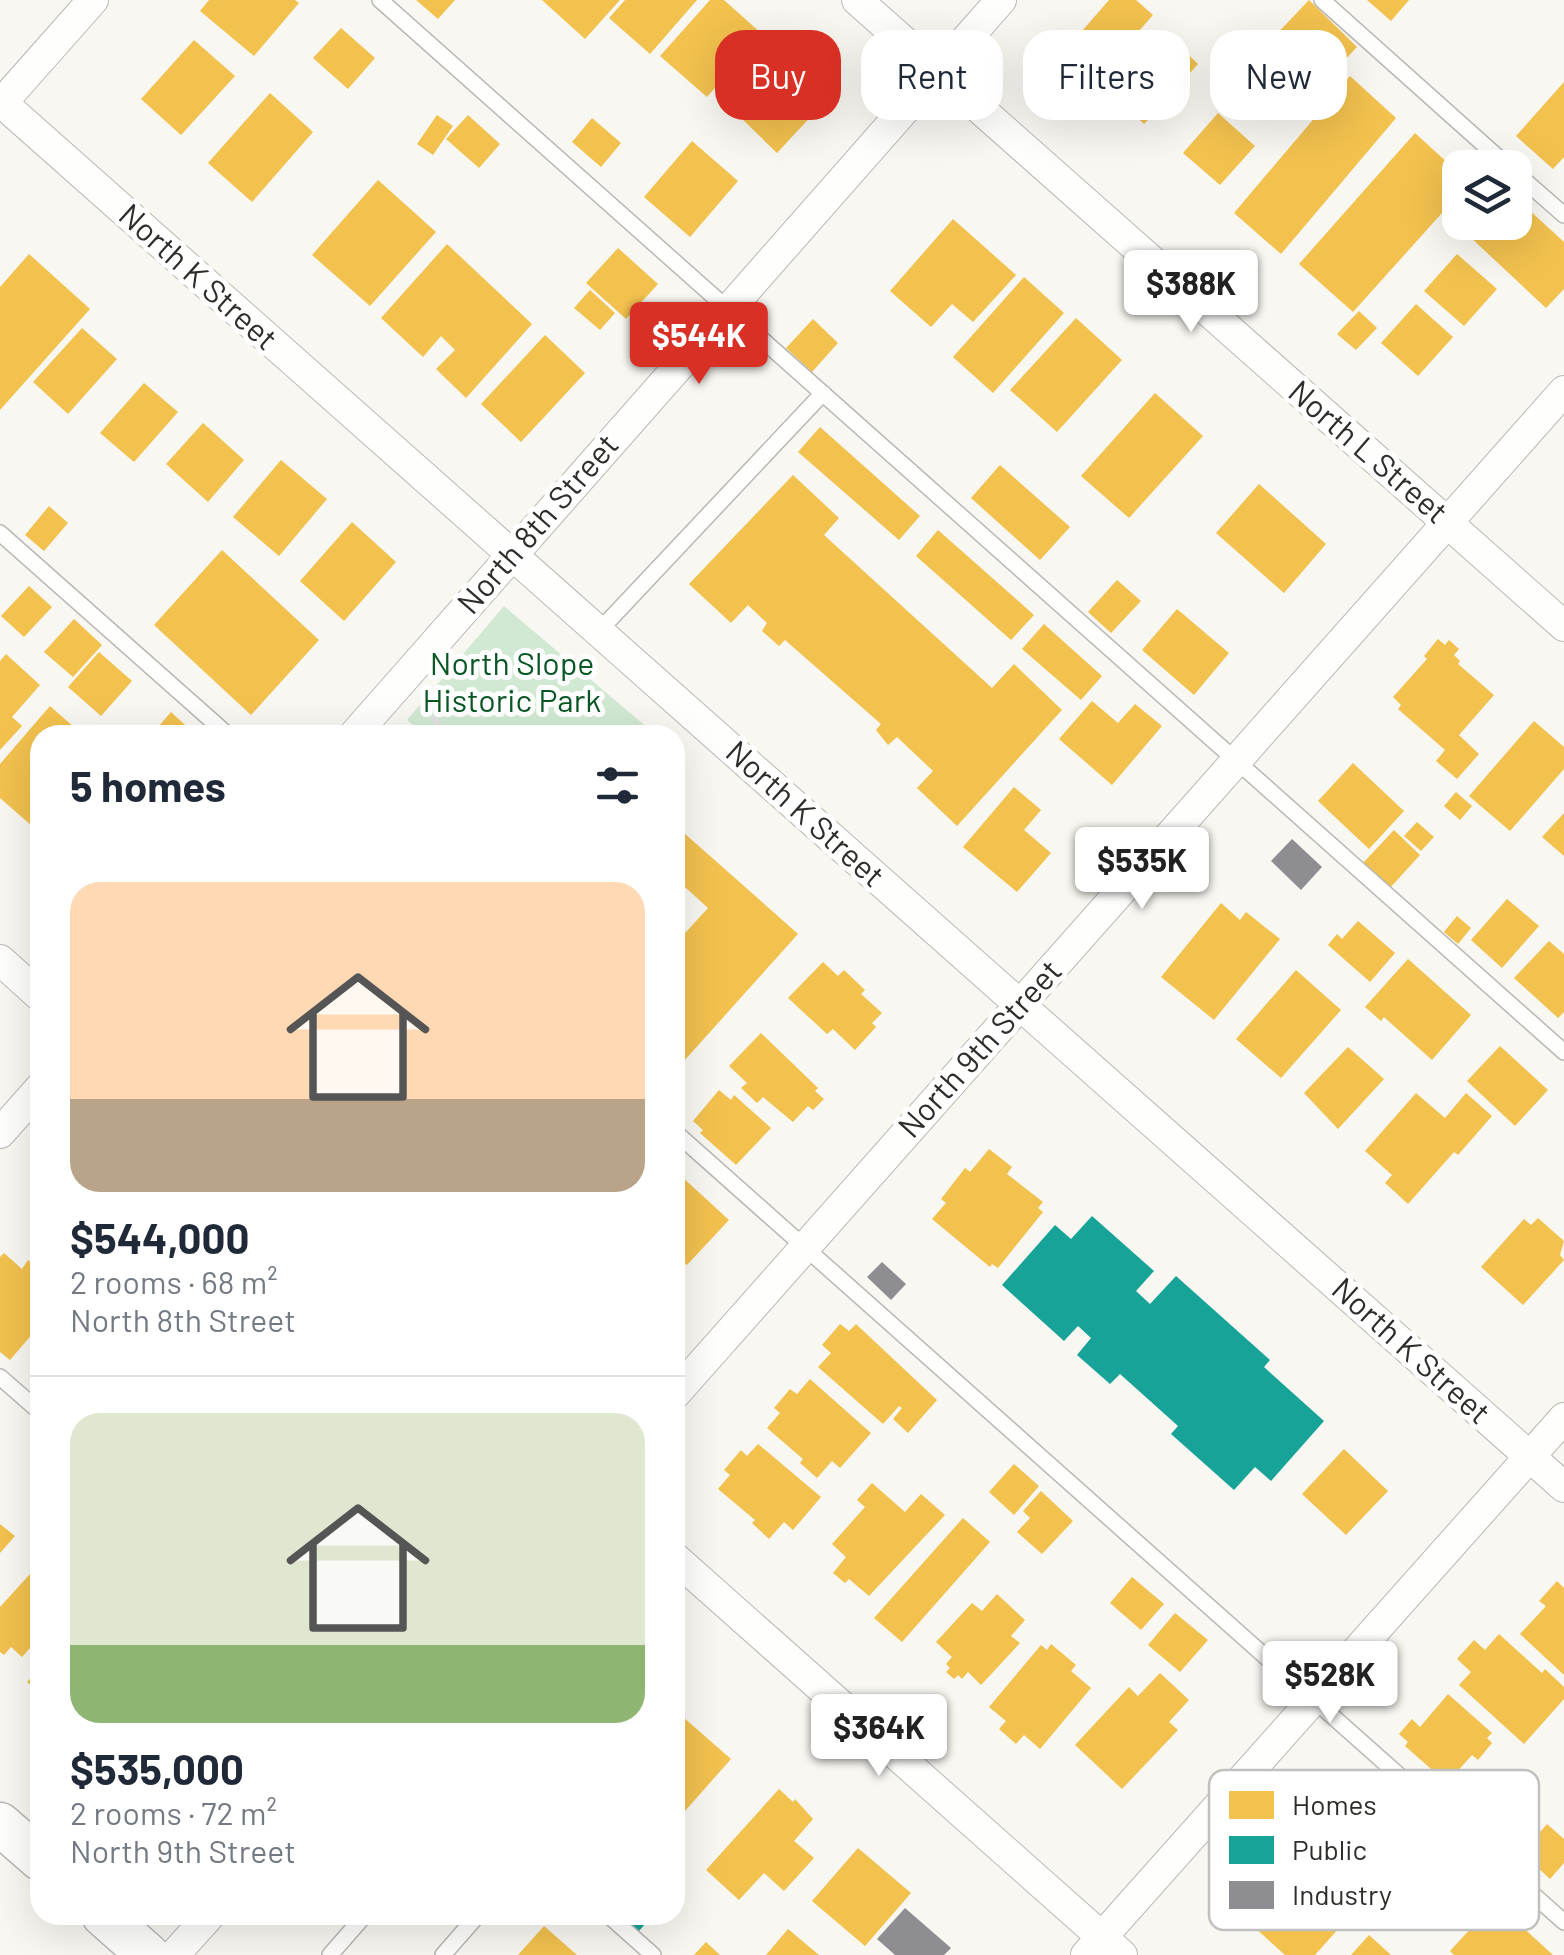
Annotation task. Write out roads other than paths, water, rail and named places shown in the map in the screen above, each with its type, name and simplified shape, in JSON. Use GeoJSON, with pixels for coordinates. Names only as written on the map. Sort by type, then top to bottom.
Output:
{"type":"FeatureCollection","features":[{"type":"Feature","properties":{"kind":"main road"},"geometry":{"type":"LineString","coordinates":[[0,1824],[30,1850]]}},
{"type":"Feature","properties":{"kind":"main road"},"geometry":{"type":"LineString","coordinates":[[114,1925],[148,1955]]}},
{"type":"Feature","properties":{"kind":"street"},"geometry":{"type":"LineString","coordinates":[[1,103],[94,0]]}},
{"type":"Feature","properties":{"kind":"street","name":"North L Street"},"geometry":{"type":"LineString","coordinates":[[858,0],[891,30]]}},
{"type":"Feature","properties":{"kind":"street","name":"North 8th Street"},"geometry":{"type":"LineString","coordinates":[[975,30],[1002,0]]}},
{"type":"Feature","properties":{"kind":"street","name":"North K Street"},"geometry":{"type":"LineString","coordinates":[[1,103],[1564,1487]]}},
{"type":"Feature","properties":{"kind":"street","name":"North 8th Street"},"geometry":{"type":"LineString","coordinates":[[363,725],[895,120]]}},
{"type":"Feature","properties":{"kind":"street","name":"North L Street"},"geometry":{"type":"LineString","coordinates":[[992,120],[1564,626]]}},
{"type":"Feature","properties":{"kind":"street","name":"North 9th Street"},"geometry":{"type":"LineString","coordinates":[[685,1383],[1564,392]]}},
{"type":"Feature","properties":{"kind":"street"},"geometry":{"type":"LineString","coordinates":[[0,960],[30,987]]}},
{"type":"Feature","properties":{"kind":"street"},"geometry":{"type":"LineString","coordinates":[[0,1133],[30,1099]]}},
{"type":"Feature","properties":{"kind":"street"},"geometry":{"type":"LineString","coordinates":[[1254,1770],[1564,1418]]}},
{"type":"Feature","properties":{"kind":"street"},"geometry":{"type":"LineString","coordinates":[[685,1567],[1104,1949],[1209,1824]]}},
{"type":"Feature","properties":{"kind":"street"},"geometry":{"type":"LineString","coordinates":[[174,1955],[201,1925]]}},
{"type":"Feature","properties":{"kind":"lane"},"geometry":{"type":"LineString","coordinates":[[380,0],[1564,1052]]}},
{"type":"Feature","properties":{"kind":"lane"},"geometry":{"type":"LineString","coordinates":[[1322,0],[1491,150]]}},
{"type":"Feature","properties":{"kind":"lane"},"geometry":{"type":"LineString","coordinates":[[1532,187],[1564,215]]}},
{"type":"Feature","properties":{"kind":"lane"},"geometry":{"type":"LineString","coordinates":[[599,632],[823,393]]}},
{"type":"Feature","properties":{"kind":"lane"},"geometry":{"type":"LineString","coordinates":[[0,533],[217,725]]}},
{"type":"Feature","properties":{"kind":"lane"},"geometry":{"type":"LineString","coordinates":[[685,1141],[1394,1770]]}},
{"type":"Feature","properties":{"kind":"lane"},"geometry":{"type":"LineString","coordinates":[[0,1377],[30,1403]]}},
{"type":"Feature","properties":{"kind":"lane"},"geometry":{"type":"LineString","coordinates":[[1539,1900],[1564,1922]]}},
{"type":"Feature","properties":{"kind":"lane"},"geometry":{"type":"LineString","coordinates":[[330,1955],[356,1925]]}},
{"type":"Feature","properties":{"kind":"lane"},"geometry":{"type":"LineString","coordinates":[[442,1955],[469,1925]]}},
{"type":"Feature","properties":{"kind":"lane"},"geometry":{"type":"LineString","coordinates":[[619,1925],[653,1955]]}},
{"type":"Feature","properties":{"kind":"park label","name":"North Slope Historic Park"},"geometry":{"type":"Point","coordinates":[512,682]}}]}
